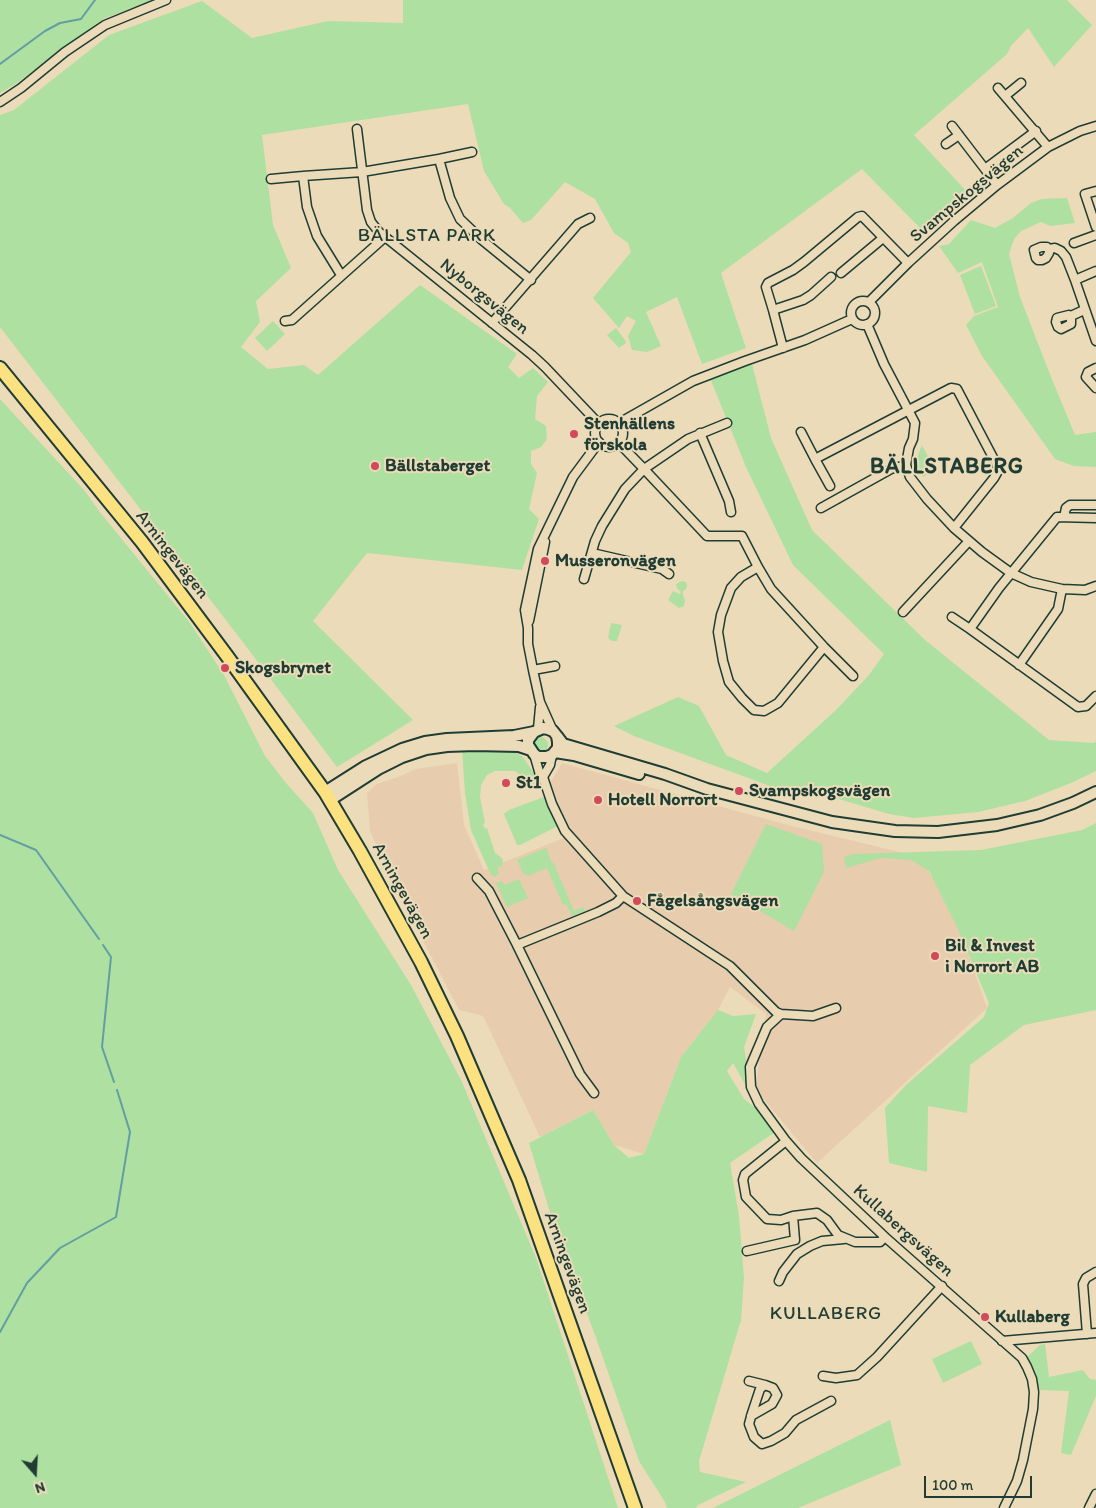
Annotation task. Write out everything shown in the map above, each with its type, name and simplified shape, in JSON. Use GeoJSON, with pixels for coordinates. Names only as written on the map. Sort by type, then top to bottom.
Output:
{"type":"FeatureCollection","features":[{"type":"Feature","properties":{"kind":"main road","name":"Arningevägen"},"geometry":{"type":"LineString","coordinates":[[0,368],[142,542],[233,664],[327,796],[360,851],[421,962],[461,1044],[519,1180],[634,1508]]}},
{"type":"Feature","properties":{"kind":"street"},"geometry":{"type":"LineString","coordinates":[[0,102],[21,88],[65,52],[105,25],[166,0]]}},
{"type":"Feature","properties":{"kind":"street"},"geometry":{"type":"LineString","coordinates":[[1005,96],[1021,83]]}},
{"type":"Feature","properties":{"kind":"street"},"geometry":{"type":"LineString","coordinates":[[998,88],[1048,147]]}},
{"type":"Feature","properties":{"kind":"street"},"geometry":{"type":"LineString","coordinates":[[952,126],[997,185]]}},
{"type":"Feature","properties":{"kind":"street","name":"Svampskogsvägen"},"geometry":{"type":"LineString","coordinates":[[852,320],[851,310],[853,306],[860,301],[869,302],[908,263],[997,185],[1048,147],[1080,131],[1096,126]]}},
{"type":"Feature","properties":{"kind":"street","name":"Nyborgsvägen"},"geometry":{"type":"LineString","coordinates":[[357,129],[367,210],[371,222],[385,236],[545,367],[599,424]]}},
{"type":"Feature","properties":{"kind":"street"},"geometry":{"type":"LineString","coordinates":[[985,169],[1036,131]]}},
{"type":"Feature","properties":{"kind":"street"},"geometry":{"type":"LineString","coordinates":[[946,144],[960,135]]}},
{"type":"Feature","properties":{"kind":"street"},"geometry":{"type":"LineString","coordinates":[[271,179],[362,172],[472,152]]}},
{"type":"Feature","properties":{"kind":"street"},"geometry":{"type":"LineString","coordinates":[[439,159],[450,198],[460,219],[482,240],[531,280]]}},
{"type":"Feature","properties":{"kind":"street"},"geometry":{"type":"LineString","coordinates":[[303,176],[306,207],[317,236],[341,275]]}},
{"type":"Feature","properties":{"kind":"street"},"geometry":{"type":"LineString","coordinates":[[1096,191],[1084,194],[1093,208],[1096,227]]}},
{"type":"Feature","properties":{"kind":"street"},"geometry":{"type":"LineString","coordinates":[[783,348],[766,287],[768,283],[793,270],[858,217],[862,216],[908,263]]}},
{"type":"Feature","properties":{"kind":"street"},"geometry":{"type":"LineString","coordinates":[[492,323],[578,224],[590,218]]}},
{"type":"Feature","properties":{"kind":"street"},"geometry":{"type":"LineString","coordinates":[[1077,243],[1096,235]]}},
{"type":"Feature","properties":{"kind":"street"},"geometry":{"type":"LineString","coordinates":[[285,321],[292,320],[385,236]]}},
{"type":"Feature","properties":{"kind":"street"},"geometry":{"type":"LineString","coordinates":[[841,273],[883,238]]}},
{"type":"Feature","properties":{"kind":"street"},"geometry":{"type":"LineString","coordinates":[[1049,249],[1055,248],[1062,251],[1066,257],[1096,341]]}},
{"type":"Feature","properties":{"kind":"street"},"geometry":{"type":"LineString","coordinates":[[1075,280],[1096,271]]}},
{"type":"Feature","properties":{"kind":"street"},"geometry":{"type":"LineString","coordinates":[[773,310],[812,295],[831,277]]}},
{"type":"Feature","properties":{"kind":"street"},"geometry":{"type":"LineString","coordinates":[[619,423],[623,433],[619,443],[608,447],[599,442],[595,432],[599,424],[609,420],[619,423],[693,381],[805,340],[852,320],[858,324],[867,324],[875,316],[874,307],[869,302]]}},
{"type":"Feature","properties":{"kind":"street"},"geometry":{"type":"LineString","coordinates":[[1071,316],[1084,310]]}},
{"type":"Feature","properties":{"kind":"street"},"geometry":{"type":"LineString","coordinates":[[867,324],[884,364],[916,426],[906,465],[910,476],[927,499],[954,528],[1011,573],[1031,582],[1062,590],[1086,590],[1096,586]]}},
{"type":"Feature","properties":{"kind":"street"},"geometry":{"type":"LineString","coordinates":[[1096,368],[1088,372],[1086,376],[1096,388]]}},
{"type":"Feature","properties":{"kind":"street"},"geometry":{"type":"LineString","coordinates":[[814,459],[951,388],[958,388],[999,469],[954,528]]}},
{"type":"Feature","properties":{"kind":"street"},"geometry":{"type":"LineString","coordinates":[[584,579],[595,541],[613,507],[625,490],[644,469],[688,439],[726,422]]}},
{"type":"Feature","properties":{"kind":"street"},"geometry":{"type":"LineString","coordinates":[[801,432],[830,486]]}},
{"type":"Feature","properties":{"kind":"street"},"geometry":{"type":"LineString","coordinates":[[700,433],[729,501],[731,512]]}},
{"type":"Feature","properties":{"kind":"street"},"geometry":{"type":"LineString","coordinates":[[544,777],[558,742],[540,702],[528,644],[526,610],[538,549],[573,477],[599,442]]}},
{"type":"Feature","properties":{"kind":"street"},"geometry":{"type":"LineString","coordinates":[[619,443],[707,536],[742,536],[771,589],[853,676]]}},
{"type":"Feature","properties":{"kind":"street"},"geometry":{"type":"LineString","coordinates":[[821,508],[891,469],[906,465]]}},
{"type":"Feature","properties":{"kind":"street"},"geometry":{"type":"LineString","coordinates":[[1064,518],[1066,508],[1070,505],[1096,506]]}},
{"type":"Feature","properties":{"kind":"street"},"geometry":{"type":"LineString","coordinates":[[970,629],[1011,573],[1057,517],[1096,518]]}},
{"type":"Feature","properties":{"kind":"street"},"geometry":{"type":"LineString","coordinates":[[902,612],[969,541]]}},
{"type":"Feature","properties":{"kind":"street"},"geometry":{"type":"LineString","coordinates":[[592,553],[662,569],[670,574]]}},
{"type":"Feature","properties":{"kind":"street"},"geometry":{"type":"LineString","coordinates":[[758,567],[740,577],[731,588],[721,615],[718,632],[729,682],[742,698],[754,710],[764,711],[778,703],[824,647]]}},
{"type":"Feature","properties":{"kind":"street"},"geometry":{"type":"LineString","coordinates":[[1019,665],[1058,609],[1062,590]]}},
{"type":"Feature","properties":{"kind":"street"},"geometry":{"type":"LineString","coordinates":[[952,617],[1078,707],[1086,706],[1096,696]]}},
{"type":"Feature","properties":{"kind":"street"},"geometry":{"type":"LineString","coordinates":[[533,670],[555,666]]}},
{"type":"Feature","properties":{"kind":"street"},"geometry":{"type":"LineString","coordinates":[[540,702],[536,731],[528,740],[528,745],[540,774],[544,777],[552,804],[565,831],[623,896],[730,966],[776,1012],[813,1016],[836,1008]]}},
{"type":"Feature","properties":{"kind":"street"},"geometry":{"type":"LineString","coordinates":[[327,796],[402,757],[447,742],[476,741],[548,729],[563,744],[707,788],[832,822],[895,831],[938,832],[997,824],[1040,815],[1096,792]]}},
{"type":"Feature","properties":{"kind":"street"},"geometry":{"type":"LineString","coordinates":[[476,741],[519,746],[542,758],[554,754],[574,755],[664,781],[707,788]]}},
{"type":"Feature","properties":{"kind":"street"},"geometry":{"type":"LineString","coordinates":[[477,878],[489,891],[580,1074],[594,1093]]}},
{"type":"Feature","properties":{"kind":"street"},"geometry":{"type":"LineString","coordinates":[[517,945],[598,912],[616,903],[623,896]]}},
{"type":"Feature","properties":{"kind":"street","name":"Kullabergsvägen"},"geometry":{"type":"LineString","coordinates":[[781,1014],[767,1027],[750,1067],[751,1087],[758,1104],[801,1158],[885,1237],[1022,1358],[1027,1367],[1032,1380],[1035,1400],[1017,1482],[1004,1508]]}},
{"type":"Feature","properties":{"kind":"street"},"geometry":{"type":"LineString","coordinates":[[786,1141],[745,1174],[743,1180],[746,1197],[767,1219],[781,1220],[793,1216],[817,1213],[827,1220],[838,1235],[855,1242],[880,1242],[885,1237]]}},
{"type":"Feature","properties":{"kind":"street"},"geometry":{"type":"LineString","coordinates":[[747,1251],[795,1240],[793,1216]]}},
{"type":"Feature","properties":{"kind":"street"},"geometry":{"type":"LineString","coordinates":[[779,1282],[783,1272],[797,1254],[822,1241],[848,1239]]}},
{"type":"Feature","properties":{"kind":"street"},"geometry":{"type":"LineString","coordinates":[[1087,1334],[1084,1284],[1086,1278],[1096,1272]]}},
{"type":"Feature","properties":{"kind":"street"},"geometry":{"type":"LineString","coordinates":[[823,1376],[836,1378],[857,1375],[942,1286]]}},
{"type":"Feature","properties":{"kind":"street"},"geometry":{"type":"LineString","coordinates":[[1002,1341],[1096,1333]]}},
{"type":"Feature","properties":{"kind":"street"},"geometry":{"type":"LineString","coordinates":[[748,1381],[773,1388],[777,1395],[772,1404],[751,1416]]}},
{"type":"Feature","properties":{"kind":"street"},"geometry":{"type":"LineString","coordinates":[[765,1385],[760,1389],[749,1424],[754,1437],[762,1444],[771,1442],[785,1433],[796,1420],[831,1401]]}},
{"type":"Feature","properties":{"kind":"street"},"geometry":{"type":"LineString","coordinates":[[1089,1508],[1096,1494]]}},
{"type":"Feature","properties":{"kind":"shaded area"},"geometry":{"type":"Polygon","coordinates":[[[457,763],[464,825],[484,870],[566,837],[571,829],[562,816],[550,783],[562,763],[788,825],[920,857],[955,916],[987,1008],[817,1163],[755,1089],[766,1014],[730,987],[718,1010],[681,1057],[644,1154],[614,1145],[593,1110],[540,1137],[483,1016],[459,1010],[418,931],[370,831],[367,793],[377,784],[416,769],[457,763]]]}},
{"type":"Feature","properties":{"kind":"green space"},"geometry":{"type":"Polygon","coordinates":[[[0,0],[152,0],[103,19],[14,85],[0,93],[0,0]]]}},
{"type":"Feature","properties":{"kind":"green space"},"geometry":{"type":"Polygon","coordinates":[[[403,0],[1067,0],[1092,25],[1054,67],[1028,28],[1011,46],[1007,54],[914,135],[971,196],[926,234],[862,169],[721,273],[746,348],[702,364],[677,297],[646,312],[661,346],[647,352],[632,350],[628,336],[636,321],[627,316],[619,328],[593,298],[631,252],[628,243],[614,233],[595,199],[565,182],[531,220],[523,223],[504,204],[484,171],[468,104],[262,135],[273,225],[291,268],[256,301],[260,322],[241,347],[268,369],[304,365],[318,375],[420,285],[517,354],[508,367],[519,378],[533,368],[548,382],[537,396],[535,419],[546,426],[547,439],[541,447],[531,451],[531,464],[537,473],[529,509],[539,519],[522,570],[367,553],[313,621],[413,720],[337,767],[0,327],[0,115],[14,110],[109,35],[202,1],[252,38],[328,21],[403,23],[403,0]]]}},
{"type":"Feature","properties":{"kind":"green space"},"geometry":{"type":"Polygon","coordinates":[[[1067,198],[1075,223],[1050,226],[1041,222],[1021,231],[1014,239],[1009,254],[1020,297],[1075,435],[1096,432],[1096,467],[1074,466],[1055,459],[982,356],[966,325],[974,316],[998,307],[982,262],[958,273],[939,246],[949,244],[971,220],[995,228],[1013,218],[1031,203],[1042,199],[1067,198]]]}},
{"type":"Feature","properties":{"kind":"green space"},"geometry":{"type":"Polygon","coordinates":[[[981,266],[996,306],[975,314],[960,275],[981,266]]]}},
{"type":"Feature","properties":{"kind":"green space"},"geometry":{"type":"Polygon","coordinates":[[[273,321],[285,334],[267,351],[255,338],[273,321]]]}},
{"type":"Feature","properties":{"kind":"green space"},"geometry":{"type":"Polygon","coordinates":[[[616,328],[626,343],[619,348],[607,335],[616,328]]]}},
{"type":"Feature","properties":{"kind":"green space"},"geometry":{"type":"Polygon","coordinates":[[[752,364],[771,438],[812,530],[925,640],[1049,740],[1094,743],[1096,741],[1096,771],[1025,801],[978,812],[914,818],[889,814],[839,799],[770,786],[634,736],[614,726],[678,697],[699,706],[726,755],[767,773],[836,710],[869,675],[884,654],[793,565],[746,467],[710,378],[752,364]]]}},
{"type":"Feature","properties":{"kind":"green space"},"geometry":{"type":"Polygon","coordinates":[[[0,399],[84,490],[190,623],[224,675],[265,756],[313,813],[338,870],[411,985],[462,1082],[536,1258],[618,1508],[0,1508],[0,399]]]}},
{"type":"Feature","properties":{"kind":"green space"},"geometry":{"type":"Polygon","coordinates":[[[922,445],[935,470],[923,477],[918,465],[918,455],[922,445]]]}},
{"type":"Feature","properties":{"kind":"green space"},"geometry":{"type":"Polygon","coordinates":[[[682,581],[686,582],[687,586],[683,591],[684,606],[679,608],[668,600],[673,591],[679,594],[681,592],[676,584],[682,581]]]}},
{"type":"Feature","properties":{"kind":"green space"},"geometry":{"type":"Polygon","coordinates":[[[611,623],[622,625],[617,641],[612,641],[608,638],[611,623]]]}},
{"type":"Feature","properties":{"kind":"green space"},"geometry":{"type":"Polygon","coordinates":[[[540,737],[548,745],[540,753],[532,745],[540,737]]]}},
{"type":"Feature","properties":{"kind":"green space"},"geometry":{"type":"Polygon","coordinates":[[[511,749],[523,757],[539,781],[534,790],[529,790],[521,776],[515,771],[495,771],[487,775],[481,785],[480,797],[485,823],[483,824],[485,829],[487,828],[495,853],[503,859],[502,866],[497,868],[499,873],[495,877],[491,875],[471,830],[465,793],[462,750],[511,749]]]}},
{"type":"Feature","properties":{"kind":"green space"},"geometry":{"type":"Polygon","coordinates":[[[544,797],[548,801],[558,826],[517,845],[504,814],[509,810],[544,797]]]}},
{"type":"Feature","properties":{"kind":"green space"},"geometry":{"type":"Polygon","coordinates":[[[1096,823],[1096,1010],[1024,1025],[970,1065],[967,1113],[928,1106],[927,1172],[889,1163],[885,1108],[906,1085],[984,1017],[989,1003],[957,927],[929,871],[911,860],[881,858],[846,868],[844,857],[854,854],[981,850],[1082,830],[1096,823]]]}},
{"type":"Feature","properties":{"kind":"green space"},"geometry":{"type":"Polygon","coordinates":[[[766,824],[822,844],[824,872],[794,931],[731,894],[766,824]]]}},
{"type":"Feature","properties":{"kind":"green space"},"geometry":{"type":"Polygon","coordinates":[[[546,848],[574,911],[583,907],[585,911],[572,916],[566,904],[563,905],[547,868],[528,876],[524,875],[517,860],[546,848]]]}},
{"type":"Feature","properties":{"kind":"green space"},"geometry":{"type":"Polygon","coordinates":[[[519,879],[528,898],[507,907],[496,883],[502,881],[504,885],[519,879]]]}},
{"type":"Feature","properties":{"kind":"green space"},"geometry":{"type":"Polygon","coordinates":[[[718,1010],[733,1016],[756,1014],[744,1047],[747,1088],[733,1063],[727,1071],[744,1099],[762,1113],[775,1132],[730,1163],[739,1216],[744,1278],[741,1320],[699,1461],[700,1472],[746,1482],[698,1505],[696,1508],[667,1508],[639,1461],[553,1222],[529,1143],[593,1110],[614,1145],[629,1158],[644,1154],[681,1057],[718,1010]]]}},
{"type":"Feature","properties":{"kind":"green space"},"geometry":{"type":"Polygon","coordinates":[[[971,1341],[982,1364],[943,1383],[932,1359],[971,1341]]]}},
{"type":"Feature","properties":{"kind":"green space"},"geometry":{"type":"Polygon","coordinates":[[[1045,1344],[1049,1377],[1083,1370],[1090,1379],[1096,1380],[1096,1396],[1071,1455],[1061,1453],[1069,1391],[1039,1390],[1036,1377],[1026,1358],[1040,1345],[1045,1344]]]}},
{"type":"Feature","properties":{"kind":"green space"},"geometry":{"type":"Polygon","coordinates":[[[890,1420],[901,1465],[798,1508],[713,1508],[890,1420]]]}},
{"type":"Feature","properties":{"kind":"waterway"},"geometry":{"type":"LineString","coordinates":[[0,64],[45,31],[60,23],[81,19],[95,0]]}},
{"type":"Feature","properties":{"kind":"waterway"},"geometry":{"type":"LineString","coordinates":[[0,835],[36,850],[99,939]]}},
{"type":"Feature","properties":{"kind":"waterway"},"geometry":{"type":"LineString","coordinates":[[103,945],[111,957],[102,1047],[114,1082]]}},
{"type":"Feature","properties":{"kind":"waterway"},"geometry":{"type":"LineString","coordinates":[[0,1332],[27,1283],[60,1248],[116,1217],[130,1132],[117,1090]]}},
{"type":"Feature","properties":{"kind":"place","name":"Stenhällens förskola"},"geometry":{"type":"Point","coordinates":[574,434]}},
{"type":"Feature","properties":{"kind":"place","name":"Bällstaberget"},"geometry":{"type":"Point","coordinates":[375,466]}},
{"type":"Feature","properties":{"kind":"place","name":"Musseronvägen"},"geometry":{"type":"Point","coordinates":[545,561]}},
{"type":"Feature","properties":{"kind":"place","name":"Skogsbrynet"},"geometry":{"type":"Point","coordinates":[225,668]}},
{"type":"Feature","properties":{"kind":"place","name":"St1"},"geometry":{"type":"Point","coordinates":[506,783]}},
{"type":"Feature","properties":{"kind":"place","name":"Svampskogsvägen"},"geometry":{"type":"Point","coordinates":[739,791]}},
{"type":"Feature","properties":{"kind":"place","name":"Hotell Norrort"},"geometry":{"type":"Point","coordinates":[598,800]}},
{"type":"Feature","properties":{"kind":"place","name":"Fågelsångsvägen"},"geometry":{"type":"Point","coordinates":[637,901]}},
{"type":"Feature","properties":{"kind":"place","name":"Bil & Invest i Norrort AB"},"geometry":{"type":"Point","coordinates":[935,956]}},
{"type":"Feature","properties":{"kind":"place","name":"Kullaberg"},"geometry":{"type":"Point","coordinates":[985,1317]}},
{"type":"Feature","properties":{"kind":"district","name":"BÄLLSTA PARK"},"geometry":{"type":"Point","coordinates":[427,236]}},
{"type":"Feature","properties":{"kind":"district","name":"BÄLLSTABERG"},"geometry":{"type":"Point","coordinates":[947,467]}},
{"type":"Feature","properties":{"kind":"district","name":"KULLABERG"},"geometry":{"type":"Point","coordinates":[826,1314]}}]}
